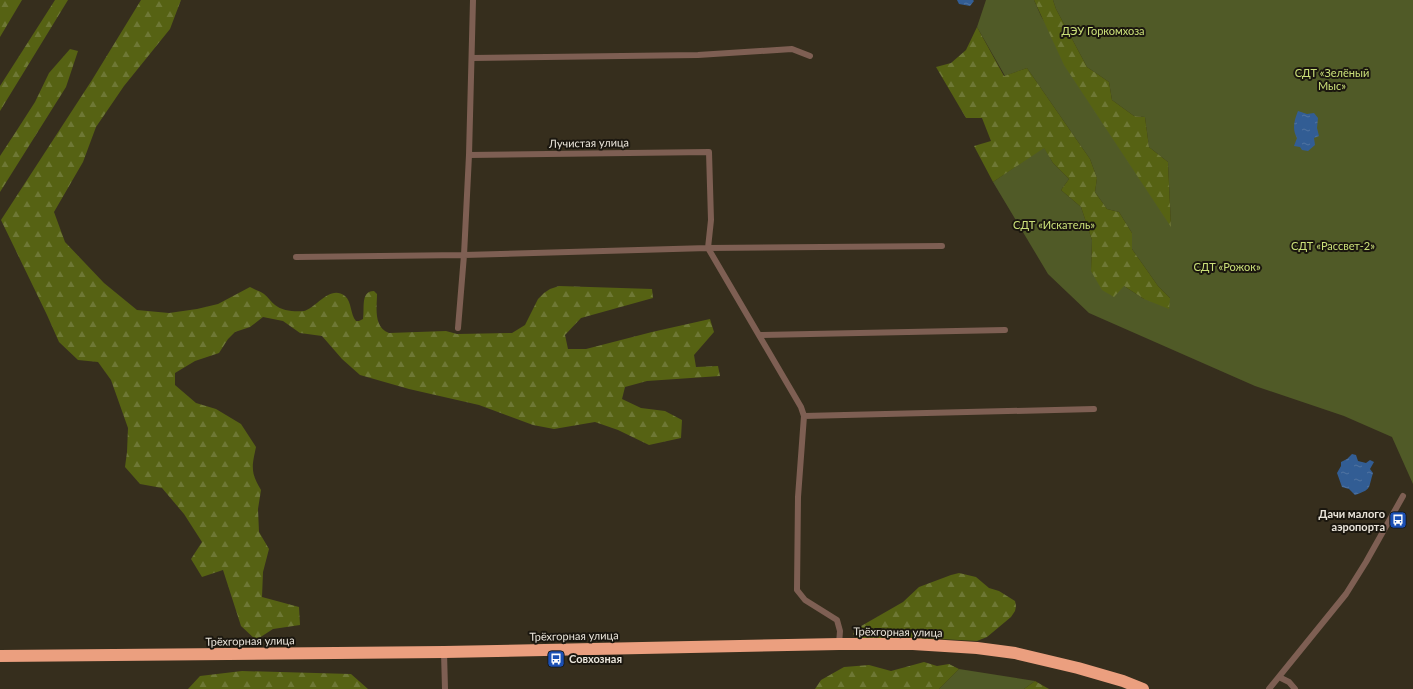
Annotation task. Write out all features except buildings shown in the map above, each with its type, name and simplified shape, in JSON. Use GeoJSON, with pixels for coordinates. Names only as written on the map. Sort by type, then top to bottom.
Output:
{"type":"FeatureCollection","features":[{"type":"Feature","properties":{"kind":"highway","name":"Трёхгорная улица"},"geometry":{"type":"LineString","coordinates":[[0,656],[444,652],[839,644],[940,645],[1014,653],[1078,668],[1123,681],[1143,689]]}},
{"type":"Feature","properties":{"kind":"street"},"geometry":{"type":"LineString","coordinates":[[458,328],[464,255],[469,155],[473,0]]}},
{"type":"Feature","properties":{"kind":"street"},"geometry":{"type":"LineString","coordinates":[[472,58],[698,54],[792,49],[810,56]]}},
{"type":"Feature","properties":{"kind":"street","name":"Лучистая улица"},"geometry":{"type":"LineString","coordinates":[[469,155],[709,152],[711,220],[708,248]]}},
{"type":"Feature","properties":{"kind":"street"},"geometry":{"type":"LineString","coordinates":[[296,257],[464,255],[708,248],[942,246]]}},
{"type":"Feature","properties":{"kind":"street"},"geometry":{"type":"LineString","coordinates":[[708,248],[801,407],[804,416],[799,490],[796,585],[797,590],[803,598],[837,620],[840,631],[839,644]]}},
{"type":"Feature","properties":{"kind":"street"},"geometry":{"type":"LineString","coordinates":[[759,335],[1005,330]]}},
{"type":"Feature","properties":{"kind":"street"},"geometry":{"type":"LineString","coordinates":[[804,416],[1094,409]]}},
{"type":"Feature","properties":{"kind":"street"},"geometry":{"type":"LineString","coordinates":[[1269,689],[1346,594],[1373,550],[1403,496]]}},
{"type":"Feature","properties":{"kind":"street"},"geometry":{"type":"LineString","coordinates":[[444,652],[445,689]]}},
{"type":"Feature","properties":{"kind":"street"},"geometry":{"type":"LineString","coordinates":[[1279,677],[1289,682],[1295,689]]}},
{"type":"Feature","properties":{"kind":"green space"},"geometry":{"type":"Polygon","coordinates":[[[0,0],[22,0],[0,37],[0,0]]]}},
{"type":"Feature","properties":{"kind":"green space"},"geometry":{"type":"Polygon","coordinates":[[[55,0],[68,0],[0,111],[0,86],[55,0]]]}},
{"type":"Feature","properties":{"kind":"green space"},"geometry":{"type":"Polygon","coordinates":[[[141,0],[181,0],[170,29],[124,86],[96,127],[83,162],[54,212],[65,242],[104,283],[137,310],[169,313],[197,309],[218,304],[250,287],[264,294],[278,307],[293,311],[304,311],[323,298],[334,293],[339,293],[345,296],[350,305],[354,318],[356,321],[359,321],[363,319],[365,297],[370,292],[374,291],[377,294],[378,321],[380,326],[389,333],[446,331],[457,334],[512,333],[525,325],[538,299],[544,293],[559,286],[652,289],[653,298],[581,318],[565,335],[568,349],[586,349],[710,319],[714,332],[694,355],[696,367],[718,366],[720,376],[647,381],[625,387],[622,399],[641,408],[665,411],[682,420],[681,438],[649,445],[618,430],[595,422],[554,429],[533,425],[479,405],[409,389],[360,375],[342,359],[322,336],[300,333],[283,321],[263,317],[250,327],[235,332],[228,339],[219,353],[195,361],[175,373],[175,385],[196,403],[216,409],[241,424],[256,447],[253,469],[255,478],[261,490],[258,509],[259,532],[269,549],[263,572],[262,597],[299,607],[300,625],[273,629],[256,640],[241,626],[223,570],[202,577],[191,559],[202,542],[184,514],[162,488],[140,484],[125,467],[128,428],[111,380],[98,362],[78,360],[59,342],[1,220],[92,80],[141,0]]]}},
{"type":"Feature","properties":{"kind":"green space"},"geometry":{"type":"Polygon","coordinates":[[[986,0],[1034,0],[1041,16],[1171,226],[1168,162],[1149,147],[1145,117],[1134,116],[1112,100],[1109,82],[1087,67],[1056,9],[1053,0],[1413,0],[1413,484],[1392,437],[1344,416],[1255,386],[1089,313],[1048,274],[993,182],[1044,147],[1053,163],[1069,179],[1061,190],[1081,207],[1092,240],[1091,271],[1124,286],[1144,299],[1170,298],[1158,286],[1132,249],[1132,233],[1119,212],[1107,209],[1095,192],[1097,178],[1090,159],[1027,68],[1005,76],[977,27],[986,0]]]}},
{"type":"Feature","properties":{"kind":"green space"},"geometry":{"type":"Polygon","coordinates":[[[1034,0],[1053,0],[1056,9],[1087,67],[1109,82],[1112,100],[1134,116],[1145,117],[1149,147],[1168,162],[1171,227],[1064,65],[1034,0]]]}},
{"type":"Feature","properties":{"kind":"green space"},"geometry":{"type":"Polygon","coordinates":[[[977,27],[1004,76],[1027,68],[1090,159],[1097,178],[1095,192],[1107,209],[1119,212],[1132,233],[1132,249],[1158,286],[1170,298],[1169,309],[1144,299],[1124,286],[1114,297],[1102,290],[1091,271],[1092,240],[1081,207],[1061,190],[1069,179],[1053,163],[1044,148],[993,182],[974,146],[991,141],[982,118],[966,118],[936,67],[951,63],[966,50],[977,27]]]}},
{"type":"Feature","properties":{"kind":"green space"},"geometry":{"type":"Polygon","coordinates":[[[70,49],[78,51],[66,87],[0,192],[0,156],[35,102],[49,73],[70,49]]]}},
{"type":"Feature","properties":{"kind":"green space"},"geometry":{"type":"Polygon","coordinates":[[[959,573],[976,577],[989,588],[999,591],[1015,601],[1015,611],[1011,617],[987,637],[977,641],[857,638],[853,634],[856,629],[903,602],[919,587],[959,573]]]}},
{"type":"Feature","properties":{"kind":"green space"},"geometry":{"type":"Polygon","coordinates":[[[924,662],[937,666],[949,664],[959,669],[939,689],[815,689],[821,680],[844,667],[869,665],[891,671],[924,662]]]}},
{"type":"Feature","properties":{"kind":"green space"},"geometry":{"type":"Polygon","coordinates":[[[959,669],[1035,681],[1024,689],[939,689],[959,669]]]}},
{"type":"Feature","properties":{"kind":"green space"},"geometry":{"type":"Polygon","coordinates":[[[242,671],[351,674],[368,689],[188,689],[200,676],[242,671]]]}},
{"type":"Feature","properties":{"kind":"green space"},"geometry":{"type":"Polygon","coordinates":[[[1035,681],[1049,689],[1024,689],[1035,681]]]}},
{"type":"Feature","properties":{"kind":"water"},"geometry":{"type":"Polygon","coordinates":[[[957,0],[974,1],[970,6],[959,4],[957,0]]]}},
{"type":"Feature","properties":{"kind":"water"},"geometry":{"type":"Polygon","coordinates":[[[1298,111],[1307,114],[1314,113],[1318,118],[1317,128],[1319,136],[1314,138],[1315,145],[1308,151],[1294,146],[1297,138],[1294,131],[1294,125],[1298,111]]]}},
{"type":"Feature","properties":{"kind":"water"},"geometry":{"type":"Polygon","coordinates":[[[1352,454],[1356,455],[1358,461],[1366,463],[1370,460],[1374,462],[1370,469],[1373,473],[1370,485],[1367,490],[1355,495],[1349,489],[1342,487],[1337,473],[1341,466],[1341,462],[1352,454]]]}},
{"type":"Feature","properties":{"kind":"place","name":"Дачи малого аэропорта"},"geometry":{"type":"Point","coordinates":[1398,520]}},
{"type":"Feature","properties":{"kind":"place","name":"Совхозная"},"geometry":{"type":"Point","coordinates":[556,659]}},
{"type":"Feature","properties":{"kind":"park label","name":"ДЭУ Горкомхоза"},"geometry":{"type":"Point","coordinates":[1103,31]}},
{"type":"Feature","properties":{"kind":"park label","name":"СДТ «Зелёный Мыс»"},"geometry":{"type":"Point","coordinates":[1332,79]}},
{"type":"Feature","properties":{"kind":"park label","name":"СДТ «Искатель»"},"geometry":{"type":"Point","coordinates":[1054,225]}},
{"type":"Feature","properties":{"kind":"park label","name":"СДТ «Рассвет-2»"},"geometry":{"type":"Point","coordinates":[1333,246]}},
{"type":"Feature","properties":{"kind":"park label","name":"СДТ «Рожок»"},"geometry":{"type":"Point","coordinates":[1227,267]}}]}
